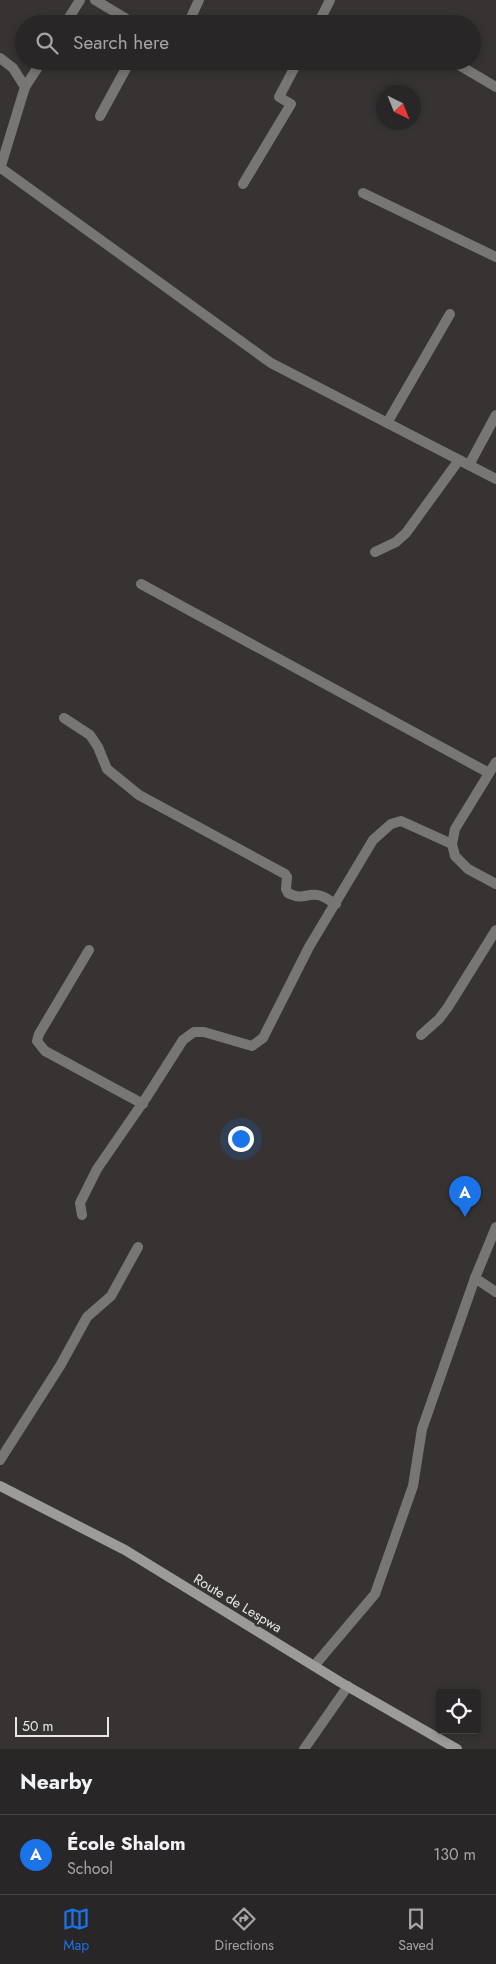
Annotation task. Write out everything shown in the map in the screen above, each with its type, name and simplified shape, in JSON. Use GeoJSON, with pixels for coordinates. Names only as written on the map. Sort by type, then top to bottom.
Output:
{"type":"FeatureCollection","features":[{"type":"Feature","properties":{"kind":"street"},"geometry":{"type":"LineString","coordinates":[[71,15],[80,0]]}},
{"type":"Feature","properties":{"kind":"street"},"geometry":{"type":"LineString","coordinates":[[95,0],[120,15]]}},
{"type":"Feature","properties":{"kind":"street"},"geometry":{"type":"LineString","coordinates":[[192,15],[199,0]]}},
{"type":"Feature","properties":{"kind":"street"},"geometry":{"type":"LineString","coordinates":[[322,15],[330,0]]}},
{"type":"Feature","properties":{"kind":"street"},"geometry":{"type":"LineString","coordinates":[[0,58],[13,68],[25,87]]}},
{"type":"Feature","properties":{"kind":"street"},"geometry":{"type":"LineString","coordinates":[[36,70],[25,87],[0,169],[271,363],[496,479]]}},
{"type":"Feature","properties":{"kind":"street"},"geometry":{"type":"LineString","coordinates":[[100,116],[125,70]]}},
{"type":"Feature","properties":{"kind":"street"},"geometry":{"type":"LineString","coordinates":[[243,184],[291,104],[279,96],[293,70]]}},
{"type":"Feature","properties":{"kind":"street"},"geometry":{"type":"LineString","coordinates":[[467,70],[496,87]]}},
{"type":"Feature","properties":{"kind":"street"},"geometry":{"type":"LineString","coordinates":[[363,193],[496,257]]}},
{"type":"Feature","properties":{"kind":"street"},"geometry":{"type":"LineString","coordinates":[[387,423],[450,314]]}},
{"type":"Feature","properties":{"kind":"street"},"geometry":{"type":"LineString","coordinates":[[469,465],[496,415]]}},
{"type":"Feature","properties":{"kind":"street"},"geometry":{"type":"LineString","coordinates":[[375,552],[396,542],[406,533],[459,460]]}},
{"type":"Feature","properties":{"kind":"street"},"geometry":{"type":"LineString","coordinates":[[141,584],[489,773]]}},
{"type":"Feature","properties":{"kind":"street"},"geometry":{"type":"LineString","coordinates":[[64,718],[90,735],[98,747],[107,768],[139,795],[285,874],[288,877],[286,889],[288,894],[304,898],[314,894],[319,895],[336,904]]}},
{"type":"Feature","properties":{"kind":"street"},"geometry":{"type":"LineString","coordinates":[[496,762],[455,829],[452,844],[455,856],[468,868],[496,884]]}},
{"type":"Feature","properties":{"kind":"street"},"geometry":{"type":"LineString","coordinates":[[82,1215],[80,1203],[97,1169],[183,1040],[194,1032],[204,1032],[252,1046],[263,1038],[309,947],[373,840],[391,824],[401,821],[452,844]]}},
{"type":"Feature","properties":{"kind":"street"},"geometry":{"type":"LineString","coordinates":[[421,1035],[439,1019],[448,1007],[496,930]]}},
{"type":"Feature","properties":{"kind":"street"},"geometry":{"type":"LineString","coordinates":[[89,950],[38,1034],[36,1041],[45,1051],[142,1104]]}},
{"type":"Feature","properties":{"kind":"street"},"geometry":{"type":"LineString","coordinates":[[314,1666],[375,1594],[413,1486],[422,1429],[475,1278],[496,1227]]}},
{"type":"Feature","properties":{"kind":"street"},"geometry":{"type":"LineString","coordinates":[[0,1460],[60,1366],[86,1317],[111,1296],[138,1247]]}},
{"type":"Feature","properties":{"kind":"street"},"geometry":{"type":"LineString","coordinates":[[475,1278],[496,1292]]}},
{"type":"Feature","properties":{"kind":"street","name":"Route de Lespwa"},"geometry":{"type":"LineString","coordinates":[[0,1486],[125,1550],[314,1666],[458,1749]]}},
{"type":"Feature","properties":{"kind":"street"},"geometry":{"type":"LineString","coordinates":[[304,1749],[348,1686]]}},
{"type":"Feature","properties":{"kind":"place","name":"École Shalom"},"geometry":{"type":"Point","coordinates":[465,1217]}}]}
